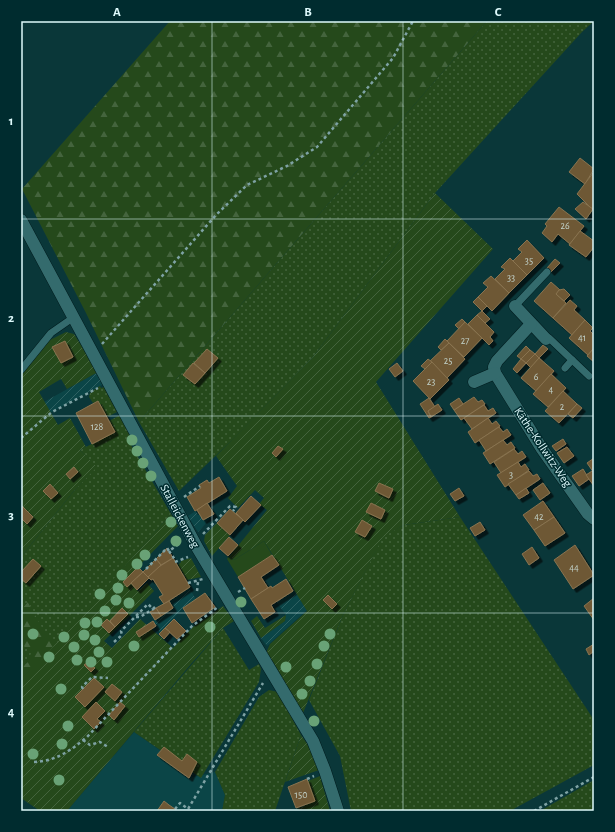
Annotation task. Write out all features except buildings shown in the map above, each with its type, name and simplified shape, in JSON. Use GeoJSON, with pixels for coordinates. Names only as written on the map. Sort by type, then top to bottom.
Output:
{"type":"FeatureCollection","features":[{"type":"Feature","properties":{"kind":"street","name":"Stalleickenweg"},"geometry":{"type":"LineString","coordinates":[[21,220],[193,540],[313,741],[325,771],[338,811]]}},
{"type":"Feature","properties":{"kind":"street"},"geometry":{"type":"LineString","coordinates":[[515,306],[546,339]]}},
{"type":"Feature","properties":{"kind":"street"},"geometry":{"type":"LineString","coordinates":[[474,382],[495,373],[494,367],[497,361],[531,324]]}},
{"type":"Feature","properties":{"kind":"street","name":"Käthe-Kollwitz-Weg"},"geometry":{"type":"LineString","coordinates":[[495,373],[542,450],[588,514],[594,520]]}},
{"type":"Feature","properties":{"kind":"lane"},"geometry":{"type":"LineString","coordinates":[[515,306],[547,272]]}},
{"type":"Feature","properties":{"kind":"lane"},"geometry":{"type":"LineString","coordinates":[[21,370],[51,333],[74,317]]}},
{"type":"Feature","properties":{"kind":"lane"},"geometry":{"type":"LineString","coordinates":[[546,339],[549,338],[590,376]]}},
{"type":"Feature","properties":{"kind":"lane"},"geometry":{"type":"LineString","coordinates":[[565,368],[572,360]]}},
{"type":"Feature","properties":{"kind":"path"},"geometry":{"type":"LineString","coordinates":[[93,353],[216,216],[247,185],[287,166],[317,148],[393,58],[413,21]]}},
{"type":"Feature","properties":{"kind":"path"},"geometry":{"type":"LineString","coordinates":[[21,438],[52,412],[108,382]]}},
{"type":"Feature","properties":{"kind":"path"},"geometry":{"type":"LineString","coordinates":[[174,504],[200,486]]}},
{"type":"Feature","properties":{"kind":"path"},"geometry":{"type":"LineString","coordinates":[[169,551],[200,537],[230,506],[236,508],[233,511]]}},
{"type":"Feature","properties":{"kind":"path"},"geometry":{"type":"LineString","coordinates":[[146,569],[167,548],[176,561]]}},
{"type":"Feature","properties":{"kind":"path"},"geometry":{"type":"LineString","coordinates":[[197,591],[198,582]]}},
{"type":"Feature","properties":{"kind":"path"},"geometry":{"type":"LineString","coordinates":[[34,762],[44,762],[68,752],[83,740],[192,626],[228,600]]}},
{"type":"Feature","properties":{"kind":"path"},"geometry":{"type":"LineString","coordinates":[[114,642],[122,635],[121,631],[148,604],[154,608],[140,617],[136,617]]}},
{"type":"Feature","properties":{"kind":"path"},"geometry":{"type":"LineString","coordinates":[[175,809],[180,803],[188,809],[271,671]]}},
{"type":"Feature","properties":{"kind":"path"},"geometry":{"type":"LineString","coordinates":[[83,689],[82,687],[92,677],[108,678]]}},
{"type":"Feature","properties":{"kind":"path"},"geometry":{"type":"LineString","coordinates":[[83,740],[90,745],[100,742],[108,747]]}},
{"type":"Feature","properties":{"kind":"path"},"geometry":{"type":"LineString","coordinates":[[534,811],[594,777]]}},
{"type":"Feature","properties":{"kind":"shaded area"},"geometry":{"type":"Polygon","coordinates":[[[98,372],[104,384],[50,413],[44,402],[98,372]]]}},
{"type":"Feature","properties":{"kind":"shaded area"},"geometry":{"type":"Polygon","coordinates":[[[197,510],[203,520],[214,514],[198,532],[188,516],[197,510]]]}},
{"type":"Feature","properties":{"kind":"shaded area"},"geometry":{"type":"Polygon","coordinates":[[[189,588],[196,599],[183,608],[160,633],[153,621],[173,609],[169,601],[189,588]]]}},
{"type":"Feature","properties":{"kind":"shaded area"},"geometry":{"type":"Polygon","coordinates":[[[295,589],[307,610],[267,646],[261,638],[285,621],[286,615],[276,601],[295,589]]]}},
{"type":"Feature","properties":{"kind":"shaded area"},"geometry":{"type":"Polygon","coordinates":[[[134,732],[161,751],[157,756],[189,778],[215,772],[225,795],[222,811],[67,811],[134,732]]]}},
{"type":"Feature","properties":{"kind":"green space"},"geometry":{"type":"Polygon","coordinates":[[[170,21],[487,21],[139,422],[86,313],[22,189],[170,21]]]}},
{"type":"Feature","properties":{"kind":"green space"},"geometry":{"type":"Polygon","coordinates":[[[487,21],[594,21],[582,32],[435,193],[313,357],[235,437],[179,491],[139,422],[487,21]]]}},
{"type":"Feature","properties":{"kind":"green space"},"geometry":{"type":"Polygon","coordinates":[[[435,193],[493,249],[376,382],[460,517],[404,525],[383,537],[343,615],[303,713],[266,653],[270,644],[307,611],[264,541],[234,560],[229,557],[267,510],[259,504],[264,498],[255,490],[238,508],[228,498],[237,486],[216,456],[313,357],[435,193]]]}},
{"type":"Feature","properties":{"kind":"green space"},"geometry":{"type":"Polygon","coordinates":[[[66,332],[74,334],[98,372],[67,389],[61,379],[39,392],[58,425],[70,418],[86,447],[80,450],[97,467],[73,492],[21,557],[21,375],[50,340],[66,332]]]}},
{"type":"Feature","properties":{"kind":"green space"},"geometry":{"type":"Polygon","coordinates":[[[100,386],[101,388],[104,387],[117,412],[107,417],[98,401],[93,403],[89,397],[90,393],[100,386]]]}},
{"type":"Feature","properties":{"kind":"green space"},"geometry":{"type":"Polygon","coordinates":[[[120,415],[130,434],[127,438],[171,514],[21,685],[21,557],[73,492],[96,467],[80,450],[115,432],[109,421],[120,415]]]}},
{"type":"Feature","properties":{"kind":"green space"},"geometry":{"type":"Polygon","coordinates":[[[171,514],[178,526],[123,582],[127,586],[131,583],[138,591],[147,583],[154,591],[104,641],[112,648],[140,619],[173,648],[193,627],[223,606],[234,621],[223,628],[191,664],[67,811],[40,811],[21,798],[21,683],[171,514]]]}},
{"type":"Feature","properties":{"kind":"green space"},"geometry":{"type":"Polygon","coordinates":[[[460,517],[594,720],[594,765],[510,811],[351,811],[340,756],[309,700],[343,615],[383,536],[404,525],[460,517]]]}},
{"type":"Feature","properties":{"kind":"green space"},"geometry":{"type":"Polygon","coordinates":[[[217,523],[230,535],[212,556],[204,541],[205,535],[217,523]]]}},
{"type":"Feature","properties":{"kind":"green space"},"geometry":{"type":"Polygon","coordinates":[[[264,541],[272,555],[238,577],[227,559],[228,557],[234,560],[264,541]]]}},
{"type":"Feature","properties":{"kind":"green space"},"geometry":{"type":"Polygon","coordinates":[[[191,558],[201,577],[187,580],[178,565],[181,561],[191,558]]]}},
{"type":"Feature","properties":{"kind":"green space"},"geometry":{"type":"Polygon","coordinates":[[[28,602],[41,626],[55,646],[21,684],[21,668],[28,662],[31,653],[21,643],[21,610],[28,602]]]}},
{"type":"Feature","properties":{"kind":"green space"},"geometry":{"type":"Polygon","coordinates":[[[286,615],[285,621],[261,638],[251,621],[257,616],[265,628],[286,615]]]}},
{"type":"Feature","properties":{"kind":"green space"},"geometry":{"type":"Polygon","coordinates":[[[223,628],[249,670],[259,664],[261,669],[259,682],[201,778],[134,732],[223,628]]]}},
{"type":"Feature","properties":{"kind":"green space"},"geometry":{"type":"Polygon","coordinates":[[[269,690],[278,692],[301,735],[275,811],[222,811],[225,795],[215,772],[259,697],[269,690]]]}},
{"type":"Feature","properties":{"kind":"green space"},"geometry":{"type":"Polygon","coordinates":[[[301,735],[308,745],[319,770],[285,782],[301,735]]]}},
{"type":"Feature","properties":{"kind":"green space"},"geometry":{"type":"Polygon","coordinates":[[[320,776],[330,811],[293,811],[315,801],[308,781],[320,776]]]}},
{"type":"Feature","properties":{"kind":"green space"},"geometry":{"type":"Polygon","coordinates":[[[594,780],[594,811],[540,811],[594,780]]]}}]}
